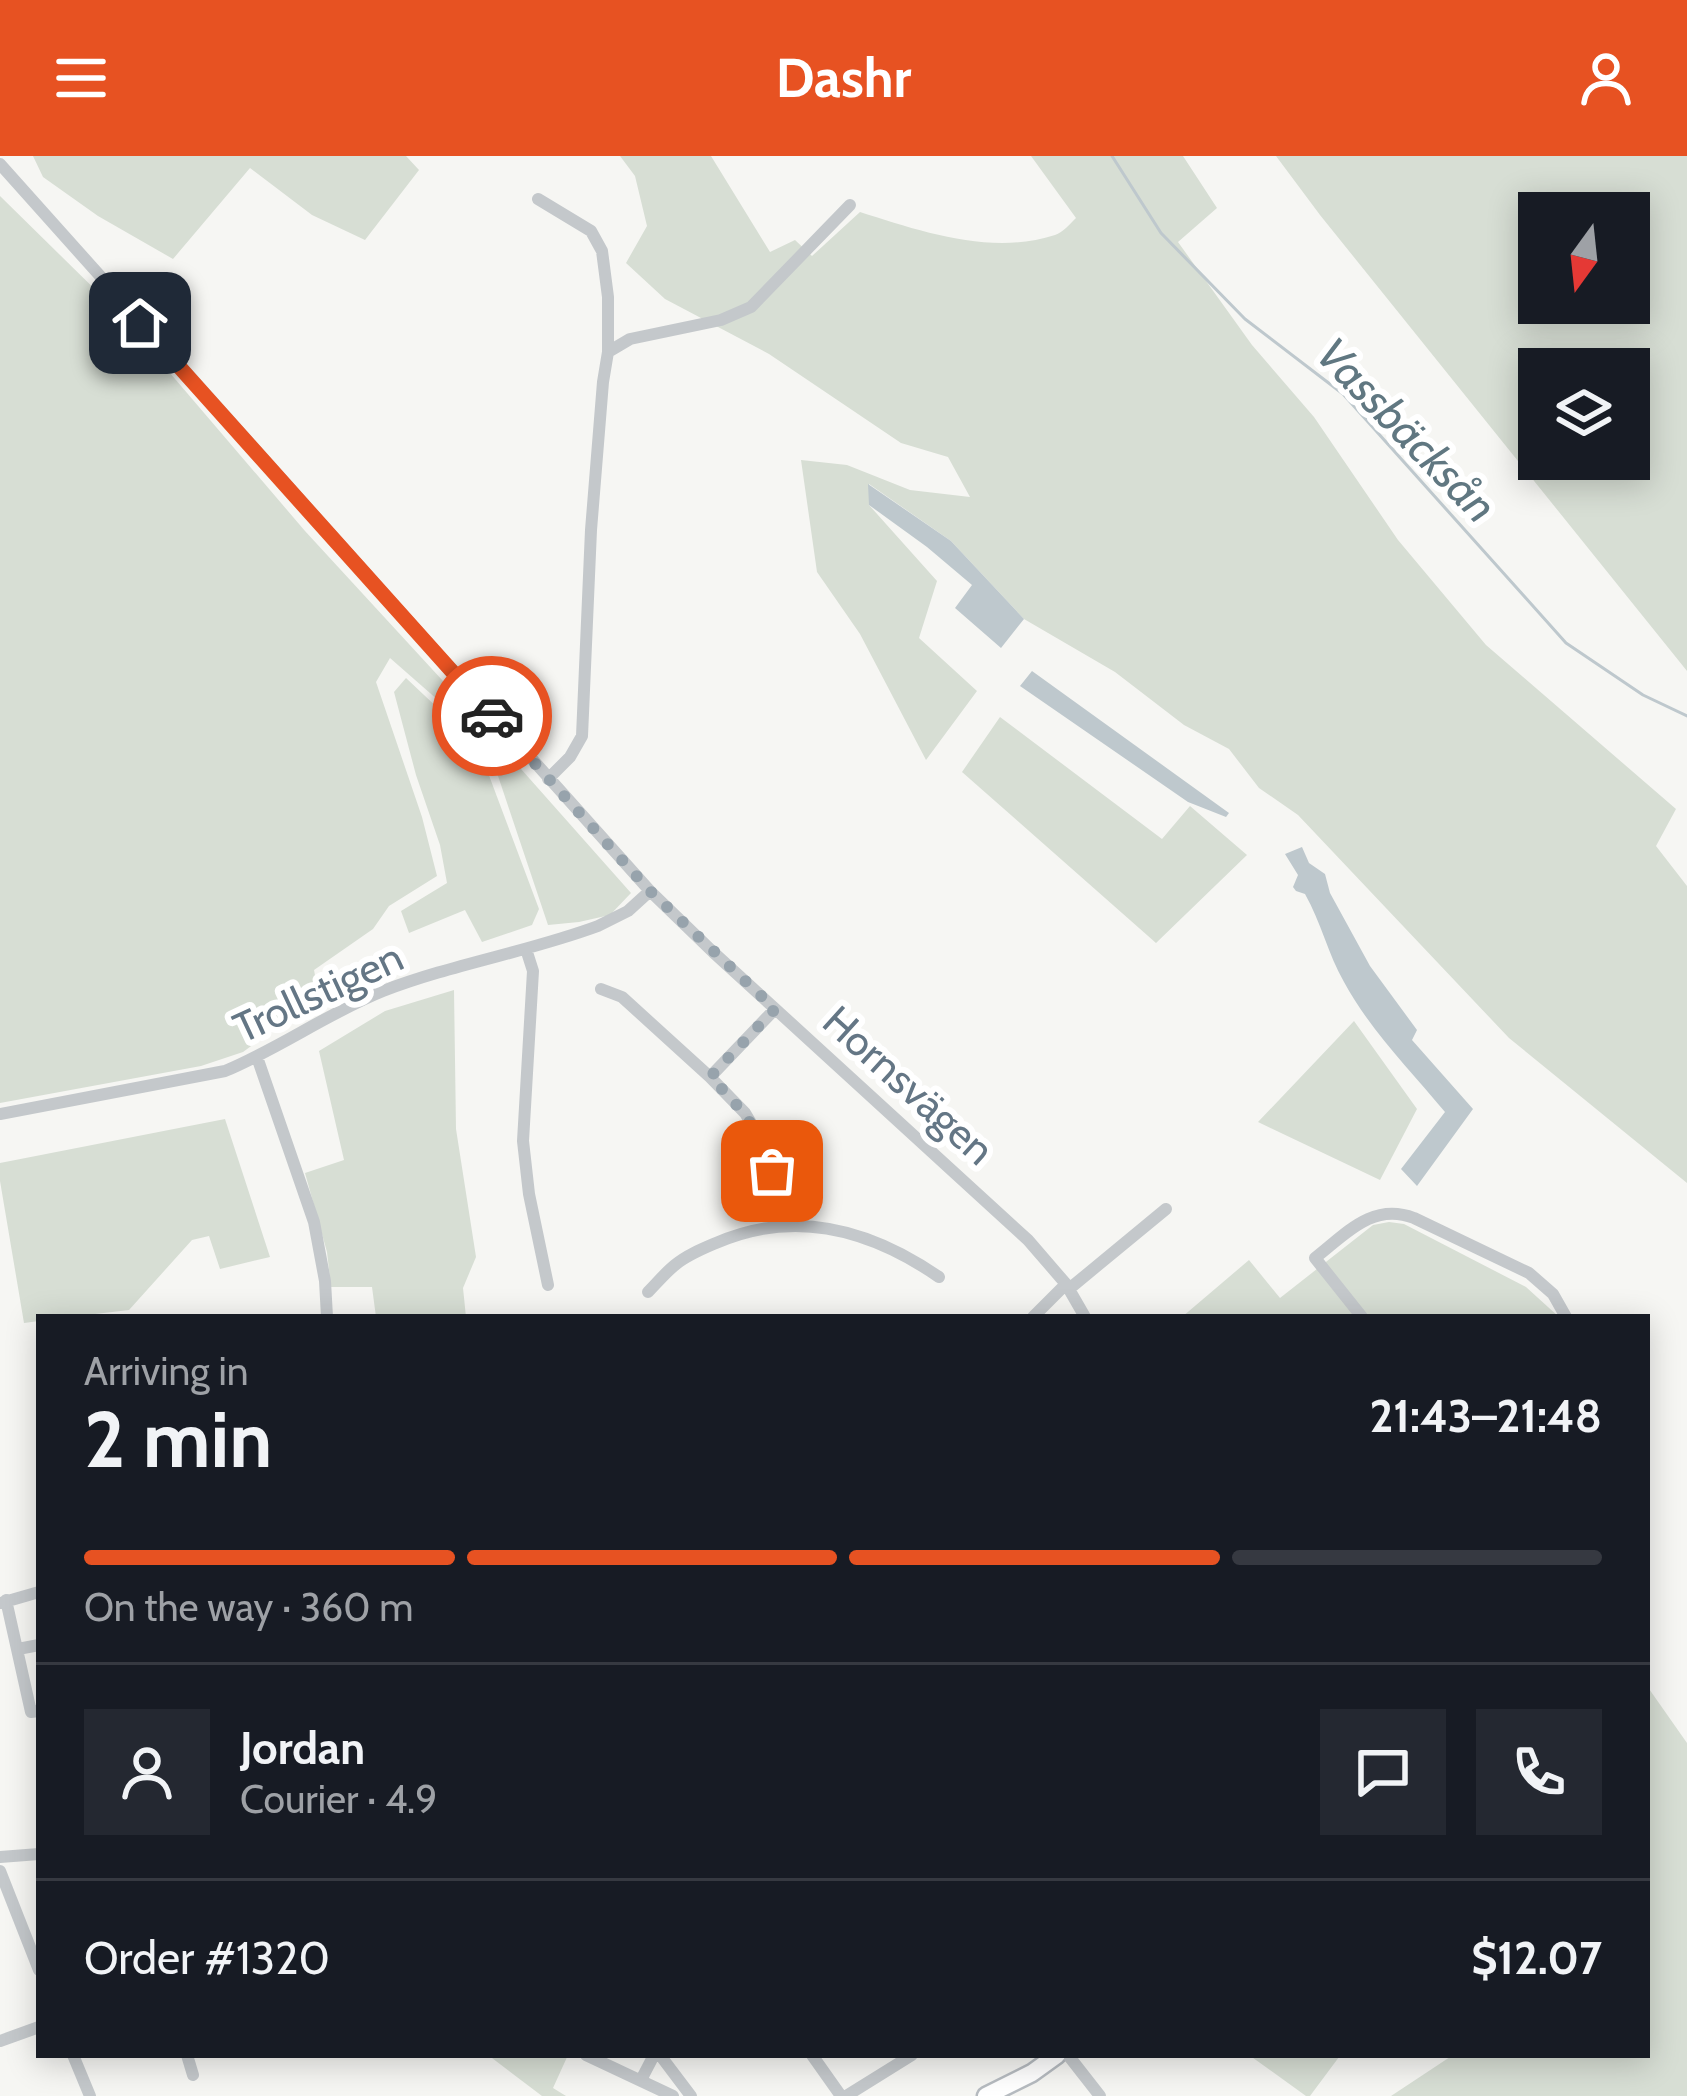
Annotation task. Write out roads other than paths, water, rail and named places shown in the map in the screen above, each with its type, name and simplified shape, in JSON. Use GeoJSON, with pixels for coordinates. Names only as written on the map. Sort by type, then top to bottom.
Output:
{"type":"FeatureCollection","features":[{"type":"Feature","properties":{"kind":"street","name":"Hornsvägen"},"geometry":{"type":"LineString","coordinates":[[0,164],[650,891],[1028,1240],[1068,1286],[1083,1314]]}},
{"type":"Feature","properties":{"kind":"street"},"geometry":{"type":"LineString","coordinates":[[538,199],[583,224],[597,241],[608,297],[582,736],[570,757],[548,779]]}},
{"type":"Feature","properties":{"kind":"street"},"geometry":{"type":"LineString","coordinates":[[608,352],[630,339],[721,320],[751,307],[850,205]]}},
{"type":"Feature","properties":{"kind":"street","name":"Trollstigen"},"geometry":{"type":"LineString","coordinates":[[0,1114],[225,1071],[385,991],[613,920],[650,891]]}},
{"type":"Feature","properties":{"kind":"street"},"geometry":{"type":"LineString","coordinates":[[526,949],[533,970],[523,1141],[548,1285]]}},
{"type":"Feature","properties":{"kind":"street"},"geometry":{"type":"LineString","coordinates":[[601,988],[622,997],[746,1113],[766,1150],[780,1226]]}},
{"type":"Feature","properties":{"kind":"street"},"geometry":{"type":"LineString","coordinates":[[710,1077],[775,1009]]}},
{"type":"Feature","properties":{"kind":"street"},"geometry":{"type":"LineString","coordinates":[[257,1058],[314,1222],[327,1314]]}},
{"type":"Feature","properties":{"kind":"street"},"geometry":{"type":"LineString","coordinates":[[1036,1314],[1166,1209]]}},
{"type":"Feature","properties":{"kind":"street"},"geometry":{"type":"LineString","coordinates":[[1360,1314],[1315,1258],[1368,1218],[1395,1213],[1426,1223],[1529,1274],[1553,1294],[1564,1314]]}},
{"type":"Feature","properties":{"kind":"street"},"geometry":{"type":"LineString","coordinates":[[648,1292],[689,1255],[733,1236],[780,1226],[862,1236],[906,1254],[939,1277]]}},
{"type":"Feature","properties":{"kind":"street"},"geometry":{"type":"LineString","coordinates":[[36,1593],[3,1602],[32,1712],[36,1711]]}},
{"type":"Feature","properties":{"kind":"street"},"geometry":{"type":"LineString","coordinates":[[18,1649],[36,1646]]}},
{"type":"Feature","properties":{"kind":"street"},"geometry":{"type":"LineString","coordinates":[[0,1857],[36,1855]]}},
{"type":"Feature","properties":{"kind":"street"},"geometry":{"type":"LineString","coordinates":[[0,1870],[36,1962]]}},
{"type":"Feature","properties":{"kind":"street"},"geometry":{"type":"LineString","coordinates":[[0,2041],[36,2027]]}},
{"type":"Feature","properties":{"kind":"street"},"geometry":{"type":"LineString","coordinates":[[74,2058],[90,2096]]}},
{"type":"Feature","properties":{"kind":"street"},"geometry":{"type":"LineString","coordinates":[[188,2058],[193,2075]]}},
{"type":"Feature","properties":{"kind":"street"},"geometry":{"type":"LineString","coordinates":[[593,2058],[673,2096]]}},
{"type":"Feature","properties":{"kind":"street"},"geometry":{"type":"LineString","coordinates":[[641,2080],[655,2058]]}},
{"type":"Feature","properties":{"kind":"street"},"geometry":{"type":"LineString","coordinates":[[659,2058],[691,2096]]}},
{"type":"Feature","properties":{"kind":"street"},"geometry":{"type":"LineString","coordinates":[[814,2058],[840,2095],[907,2058]]}},
{"type":"Feature","properties":{"kind":"street"},"geometry":{"type":"LineString","coordinates":[[986,2096],[1053,2058]]}},
{"type":"Feature","properties":{"kind":"street"},"geometry":{"type":"LineString","coordinates":[[1070,2058],[1100,2096]]}},
{"type":"Feature","properties":{"kind":"waterway","name":"Vassbäcksån"},"geometry":{"type":"LineString","coordinates":[[1112,156],[1161,233],[1245,319],[1343,394],[1566,643],[1643,695],[1687,716]]}}]}
